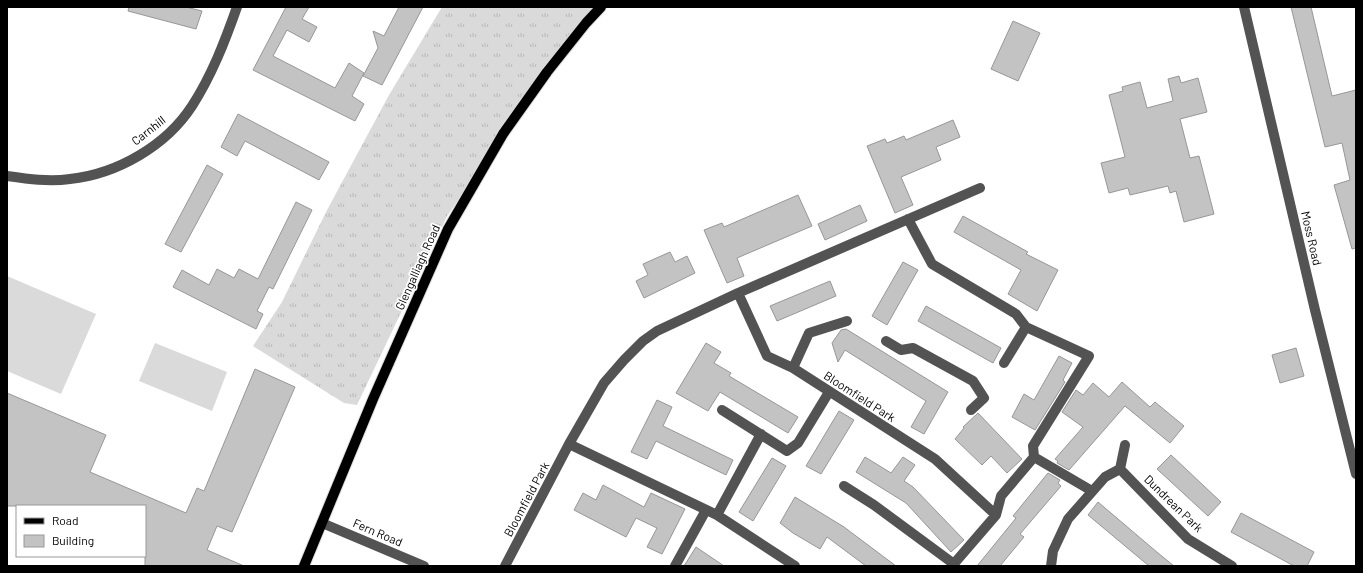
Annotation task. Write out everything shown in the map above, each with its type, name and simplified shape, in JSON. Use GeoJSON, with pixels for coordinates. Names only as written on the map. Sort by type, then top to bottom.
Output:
{"type":"FeatureCollection","features":[{"type":"Feature","properties":{"kind":"main road","name":"Glengalliagh Road"},"geometry":{"type":"LineString","coordinates":[[304,566],[373,399],[448,229],[503,134],[547,72],[586,23],[602,7]]}},
{"type":"Feature","properties":{"kind":"street","name":"Carnhill"},"geometry":{"type":"LineString","coordinates":[[7,176],[37,180],[70,179],[94,174],[120,165],[148,150],[173,130],[191,107],[221,51],[237,7]]}},
{"type":"Feature","properties":{"kind":"street","name":"Moss Road"},"geometry":{"type":"LineString","coordinates":[[1244,7],[1315,310],[1356,474]]}},
{"type":"Feature","properties":{"kind":"street","name":"Bloomfield Park"},"geometry":{"type":"LineString","coordinates":[[505,566],[569,444],[604,383],[643,341],[657,331],[738,293],[980,188]]}},
{"type":"Feature","properties":{"kind":"street"},"geometry":{"type":"LineString","coordinates":[[844,486],[874,504],[953,565],[992,512],[1000,496],[1034,457],[1033,446],[1088,356],[1026,327],[1016,314],[932,264],[908,219]]}},
{"type":"Feature","properties":{"kind":"street","name":"Bloomfield Park"},"geometry":{"type":"LineString","coordinates":[[738,293],[767,356],[793,368],[936,459],[992,512]]}},
{"type":"Feature","properties":{"kind":"street"},"geometry":{"type":"LineString","coordinates":[[793,368],[809,333],[847,321]]}},
{"type":"Feature","properties":{"kind":"street"},"geometry":{"type":"LineString","coordinates":[[1004,363],[1026,327]]}},
{"type":"Feature","properties":{"kind":"street"},"geometry":{"type":"LineString","coordinates":[[886,341],[901,350],[913,348],[972,381],[984,398],[970,410]]}},
{"type":"Feature","properties":{"kind":"street"},"geometry":{"type":"LineString","coordinates":[[722,410],[787,451],[798,443],[829,392]]}},
{"type":"Feature","properties":{"kind":"street"},"geometry":{"type":"LineString","coordinates":[[717,516],[761,434]]}},
{"type":"Feature","properties":{"kind":"street"},"geometry":{"type":"LineString","coordinates":[[569,444],[706,510],[795,566]]}},
{"type":"Feature","properties":{"kind":"street"},"geometry":{"type":"LineString","coordinates":[[1051,566],[1053,551],[1068,519],[1105,477],[1120,469],[1125,445]]}},
{"type":"Feature","properties":{"kind":"street"},"geometry":{"type":"LineString","coordinates":[[1034,457],[1092,492]]}},
{"type":"Feature","properties":{"kind":"street","name":"Dundrean Park"},"geometry":{"type":"LineString","coordinates":[[1120,469],[1188,539],[1232,566]]}},
{"type":"Feature","properties":{"kind":"street"},"geometry":{"type":"LineString","coordinates":[[674,566],[706,510]]}},
{"type":"Feature","properties":{"kind":"street","name":"Fern Road"},"geometry":{"type":"LineString","coordinates":[[322,523],[424,566]]}},
{"type":"Feature","properties":{"kind":"green space"},"geometry":{"type":"Polygon","coordinates":[[[442,7],[596,7],[447,216],[357,405],[344,403],[253,346],[282,302],[326,212],[389,95],[442,7]]]}},
{"type":"Feature","properties":{"kind":"green space"},"geometry":{"type":"Polygon","coordinates":[[[7,276],[96,314],[61,394],[7,371],[7,276]]]}},
{"type":"Feature","properties":{"kind":"green space"},"geometry":{"type":"Polygon","coordinates":[[[155,343],[227,372],[212,411],[139,381],[155,343]]]}},
{"type":"Feature","properties":{"kind":"building"},"geometry":{"type":"Polygon","coordinates":[[[129,7],[186,7],[202,11],[196,29],[128,11],[129,7]]]}},
{"type":"Feature","properties":{"kind":"building"},"geometry":{"type":"Polygon","coordinates":[[[286,7],[309,7],[302,19],[317,27],[309,42],[287,30],[273,56],[335,88],[349,63],[364,73],[352,96],[364,104],[355,121],[253,70],[286,7]]]}},
{"type":"Feature","properties":{"kind":"building"},"geometry":{"type":"Polygon","coordinates":[[[399,7],[423,7],[382,85],[363,76],[378,48],[373,31],[384,36],[399,7]]]}},
{"type":"Feature","properties":{"kind":"building"},"geometry":{"type":"Polygon","coordinates":[[[1291,7],[1311,7],[1332,96],[1356,90],[1356,248],[1352,249],[1334,185],[1350,180],[1342,143],[1325,147],[1291,7]]]}},
{"type":"Feature","properties":{"kind":"building"},"geometry":{"type":"Polygon","coordinates":[[[1013,21],[1040,33],[1018,81],[991,69],[1013,21]]]}},
{"type":"Feature","properties":{"kind":"building"},"geometry":{"type":"Polygon","coordinates":[[[1179,76],[1181,83],[1198,78],[1207,112],[1180,119],[1190,158],[1199,156],[1214,214],[1184,222],[1176,191],[1170,193],[1168,186],[1130,195],[1128,188],[1109,193],[1101,163],[1125,157],[1109,95],[1123,91],[1122,87],[1140,82],[1147,108],[1173,101],[1168,79],[1179,76]]]}},
{"type":"Feature","properties":{"kind":"building"},"geometry":{"type":"Polygon","coordinates":[[[238,114],[329,162],[319,180],[245,141],[237,156],[221,147],[238,114]]]}},
{"type":"Feature","properties":{"kind":"building"},"geometry":{"type":"Polygon","coordinates":[[[953,120],[960,137],[936,147],[941,160],[901,177],[913,205],[895,213],[867,146],[885,139],[887,143],[904,136],[906,140],[953,120]]]}},
{"type":"Feature","properties":{"kind":"building"},"geometry":{"type":"Polygon","coordinates":[[[207,165],[223,174],[181,252],[165,244],[207,165]]]}},
{"type":"Feature","properties":{"kind":"building"},"geometry":{"type":"Polygon","coordinates":[[[798,195],[812,226],[737,258],[744,276],[727,283],[704,230],[722,223],[724,227],[798,195]]]}},
{"type":"Feature","properties":{"kind":"building"},"geometry":{"type":"Polygon","coordinates":[[[296,202],[312,210],[273,289],[269,287],[257,311],[263,314],[256,329],[173,287],[182,270],[209,285],[217,269],[234,278],[239,269],[258,279],[296,202]]]}},
{"type":"Feature","properties":{"kind":"building"},"geometry":{"type":"Polygon","coordinates":[[[860,205],[867,221],[825,240],[818,224],[860,205]]]}},
{"type":"Feature","properties":{"kind":"building"},"geometry":{"type":"Polygon","coordinates":[[[963,216],[1028,252],[1026,254],[1058,270],[1037,311],[1008,294],[1021,270],[954,232],[963,216]]]}},
{"type":"Feature","properties":{"kind":"building"},"geometry":{"type":"Polygon","coordinates":[[[670,252],[675,262],[687,256],[695,273],[644,298],[636,281],[648,275],[643,264],[670,252]]]}},
{"type":"Feature","properties":{"kind":"building"},"geometry":{"type":"Polygon","coordinates":[[[903,262],[918,270],[887,325],[872,316],[903,262]]]}},
{"type":"Feature","properties":{"kind":"building"},"geometry":{"type":"Polygon","coordinates":[[[830,281],[836,296],[777,321],[770,306],[830,281]]]}},
{"type":"Feature","properties":{"kind":"building"},"geometry":{"type":"Polygon","coordinates":[[[926,306],[1001,348],[993,363],[918,321],[926,306]]]}},
{"type":"Feature","properties":{"kind":"building"},"geometry":{"type":"Polygon","coordinates":[[[846,329],[948,392],[924,434],[911,427],[926,401],[845,350],[838,362],[832,343],[841,330],[846,329]]]}},
{"type":"Feature","properties":{"kind":"building"},"geometry":{"type":"Polygon","coordinates":[[[706,343],[721,352],[714,363],[731,373],[729,376],[798,417],[788,433],[720,392],[708,411],[676,393],[706,343]]]}},
{"type":"Feature","properties":{"kind":"building"},"geometry":{"type":"Polygon","coordinates":[[[1296,348],[1304,376],[1280,383],[1272,355],[1296,348]]]}},
{"type":"Feature","properties":{"kind":"building"},"geometry":{"type":"Polygon","coordinates":[[[1059,356],[1072,363],[1063,380],[1065,382],[1035,430],[1012,417],[1024,394],[1034,400],[1059,356]]]}},
{"type":"Feature","properties":{"kind":"building"},"geometry":{"type":"Polygon","coordinates":[[[255,369],[295,387],[232,532],[217,526],[207,550],[244,566],[145,566],[146,505],[7,506],[7,393],[106,435],[90,472],[186,513],[197,488],[204,491],[255,369]]]}},
{"type":"Feature","properties":{"kind":"building"},"geometry":{"type":"Polygon","coordinates":[[[1122,382],[1150,407],[1155,402],[1184,426],[1170,443],[1125,406],[1069,470],[1057,463],[1058,461],[1055,459],[1083,427],[1062,412],[1076,390],[1083,395],[1093,383],[1109,397],[1122,382]]]}},
{"type":"Feature","properties":{"kind":"building"},"geometry":{"type":"Polygon","coordinates":[[[657,400],[672,407],[663,426],[733,460],[726,475],[656,441],[647,459],[631,452],[657,400]]]}},
{"type":"Feature","properties":{"kind":"building"},"geometry":{"type":"Polygon","coordinates":[[[839,411],[854,420],[821,474],[806,466],[839,411]]]}},
{"type":"Feature","properties":{"kind":"building"},"geometry":{"type":"Polygon","coordinates":[[[978,413],[1022,459],[1007,473],[991,456],[982,465],[955,439],[964,428],[963,427],[978,413]]]}},
{"type":"Feature","properties":{"kind":"building"},"geometry":{"type":"Polygon","coordinates":[[[1171,455],[1221,502],[1208,516],[1157,469],[1171,455]]]}},
{"type":"Feature","properties":{"kind":"building"},"geometry":{"type":"Polygon","coordinates":[[[865,457],[891,473],[903,457],[915,465],[904,481],[913,487],[964,540],[951,552],[906,503],[856,472],[865,457]]]}},
{"type":"Feature","properties":{"kind":"building"},"geometry":{"type":"Polygon","coordinates":[[[772,458],[786,466],[753,521],[739,512],[772,458]]]}},
{"type":"Feature","properties":{"kind":"building"},"geometry":{"type":"Polygon","coordinates":[[[1048,473],[1060,480],[1058,483],[1061,486],[1020,534],[1024,537],[1000,566],[977,566],[1016,518],[1013,516],[1048,473]]]}},
{"type":"Feature","properties":{"kind":"building"},"geometry":{"type":"Polygon","coordinates":[[[603,485],[644,507],[651,493],[685,509],[662,554],[647,547],[657,528],[636,518],[626,537],[574,510],[583,493],[596,500],[603,485]]]}},
{"type":"Feature","properties":{"kind":"building"},"geometry":{"type":"Polygon","coordinates":[[[795,497],[844,527],[896,566],[866,566],[827,537],[820,549],[793,533],[780,523],[795,497]]]}},
{"type":"Feature","properties":{"kind":"building"},"geometry":{"type":"Polygon","coordinates":[[[1098,502],[1174,566],[1149,566],[1088,515],[1098,502]]]}},
{"type":"Feature","properties":{"kind":"building"},"geometry":{"type":"Polygon","coordinates":[[[1241,513],[1314,552],[1307,566],[1294,566],[1231,532],[1241,513]]]}},
{"type":"Feature","properties":{"kind":"building"},"geometry":{"type":"Polygon","coordinates":[[[696,547],[724,566],[684,566],[696,547]]]}}]}
